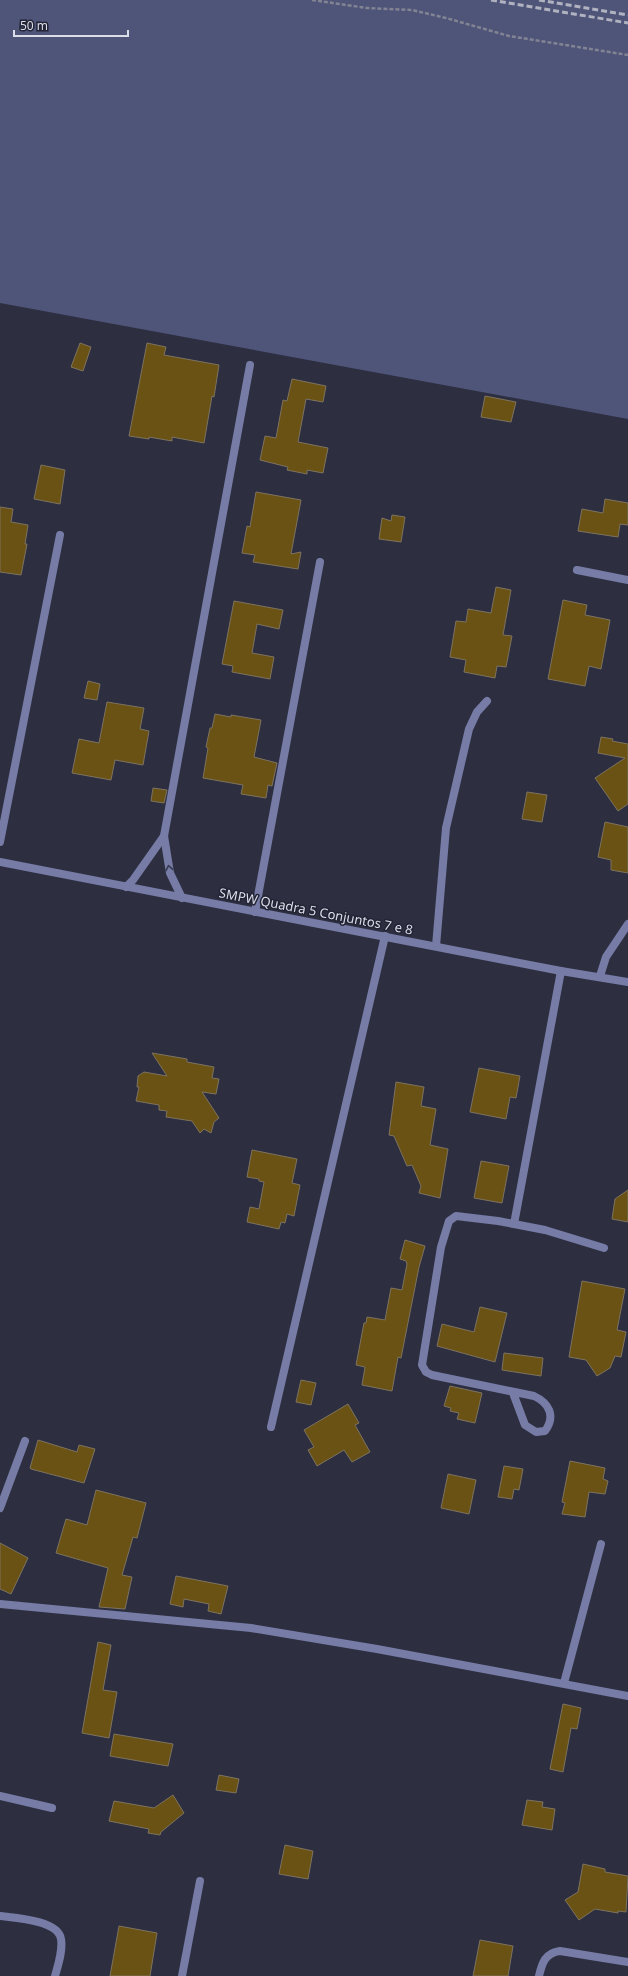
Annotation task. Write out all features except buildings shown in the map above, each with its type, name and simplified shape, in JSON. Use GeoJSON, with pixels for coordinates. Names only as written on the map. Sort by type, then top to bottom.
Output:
{"type":"FeatureCollection","features":[{"type":"Feature","properties":{"kind":"street"},"geometry":{"type":"LineString","coordinates":[[182,898],[170,873],[164,836],[250,365]]}},
{"type":"Feature","properties":{"kind":"street"},"geometry":{"type":"LineString","coordinates":[[0,842],[60,534]]}},
{"type":"Feature","properties":{"kind":"street"},"geometry":{"type":"LineString","coordinates":[[255,912],[320,562]]}},
{"type":"Feature","properties":{"kind":"street"},"geometry":{"type":"LineString","coordinates":[[577,570],[628,580]]}},
{"type":"Feature","properties":{"kind":"street"},"geometry":{"type":"LineString","coordinates":[[436,946],[446,828],[469,729],[477,712],[486,701]]}},
{"type":"Feature","properties":{"kind":"street"},"geometry":{"type":"LineString","coordinates":[[126,887],[133,880],[164,836]]}},
{"type":"Feature","properties":{"kind":"street","name":"SMPW Quadra 5 Conjuntos 7 e 8"},"geometry":{"type":"LineString","coordinates":[[0,862],[561,971],[600,976],[628,982]]}},
{"type":"Feature","properties":{"kind":"street"},"geometry":{"type":"LineString","coordinates":[[600,976],[606,958],[628,924]]}},
{"type":"Feature","properties":{"kind":"street"},"geometry":{"type":"LineString","coordinates":[[271,1426],[385,936]]}},
{"type":"Feature","properties":{"kind":"street"},"geometry":{"type":"LineString","coordinates":[[514,1224],[561,971]]}},
{"type":"Feature","properties":{"kind":"street"},"geometry":{"type":"LineString","coordinates":[[513,1393],[525,1425],[536,1432],[545,1431],[551,1416],[549,1406],[543,1400],[534,1396],[513,1393],[432,1375],[426,1372],[422,1365],[441,1247],[448,1221],[456,1216],[498,1221],[545,1230],[604,1248]]}},
{"type":"Feature","properties":{"kind":"street"},"geometry":{"type":"LineString","coordinates":[[0,1508],[25,1441]]}},
{"type":"Feature","properties":{"kind":"street"},"geometry":{"type":"LineString","coordinates":[[564,1683],[601,1544]]}},
{"type":"Feature","properties":{"kind":"street"},"geometry":{"type":"LineString","coordinates":[[0,1604],[251,1628],[564,1683],[628,1696]]}},
{"type":"Feature","properties":{"kind":"street"},"geometry":{"type":"LineString","coordinates":[[0,1796],[52,1808]]}},
{"type":"Feature","properties":{"kind":"street"},"geometry":{"type":"LineString","coordinates":[[182,1976],[200,1881]]}},
{"type":"Feature","properties":{"kind":"street"},"geometry":{"type":"LineString","coordinates":[[0,1916],[40,1923],[56,1931],[61,1937],[61,1946],[55,1976]]}},
{"type":"Feature","properties":{"kind":"street"},"geometry":{"type":"LineString","coordinates":[[539,1976],[544,1958],[553,1952],[560,1951],[628,1962]]}},
{"type":"Feature","properties":{"kind":"path"},"geometry":{"type":"LineString","coordinates":[[312,0],[367,8],[412,10],[509,36],[628,55]]}},
{"type":"Feature","properties":{"kind":"shaded area"},"geometry":{"type":"Polygon","coordinates":[[[0,0],[628,0],[628,419],[0,303],[0,0]]]}},
{"type":"Feature","properties":{"kind":"railway"},"geometry":{"type":"LineString","coordinates":[[491,0],[628,23]]}},
{"type":"Feature","properties":{"kind":"railway"},"geometry":{"type":"LineString","coordinates":[[539,0],[628,15]]}}]}
